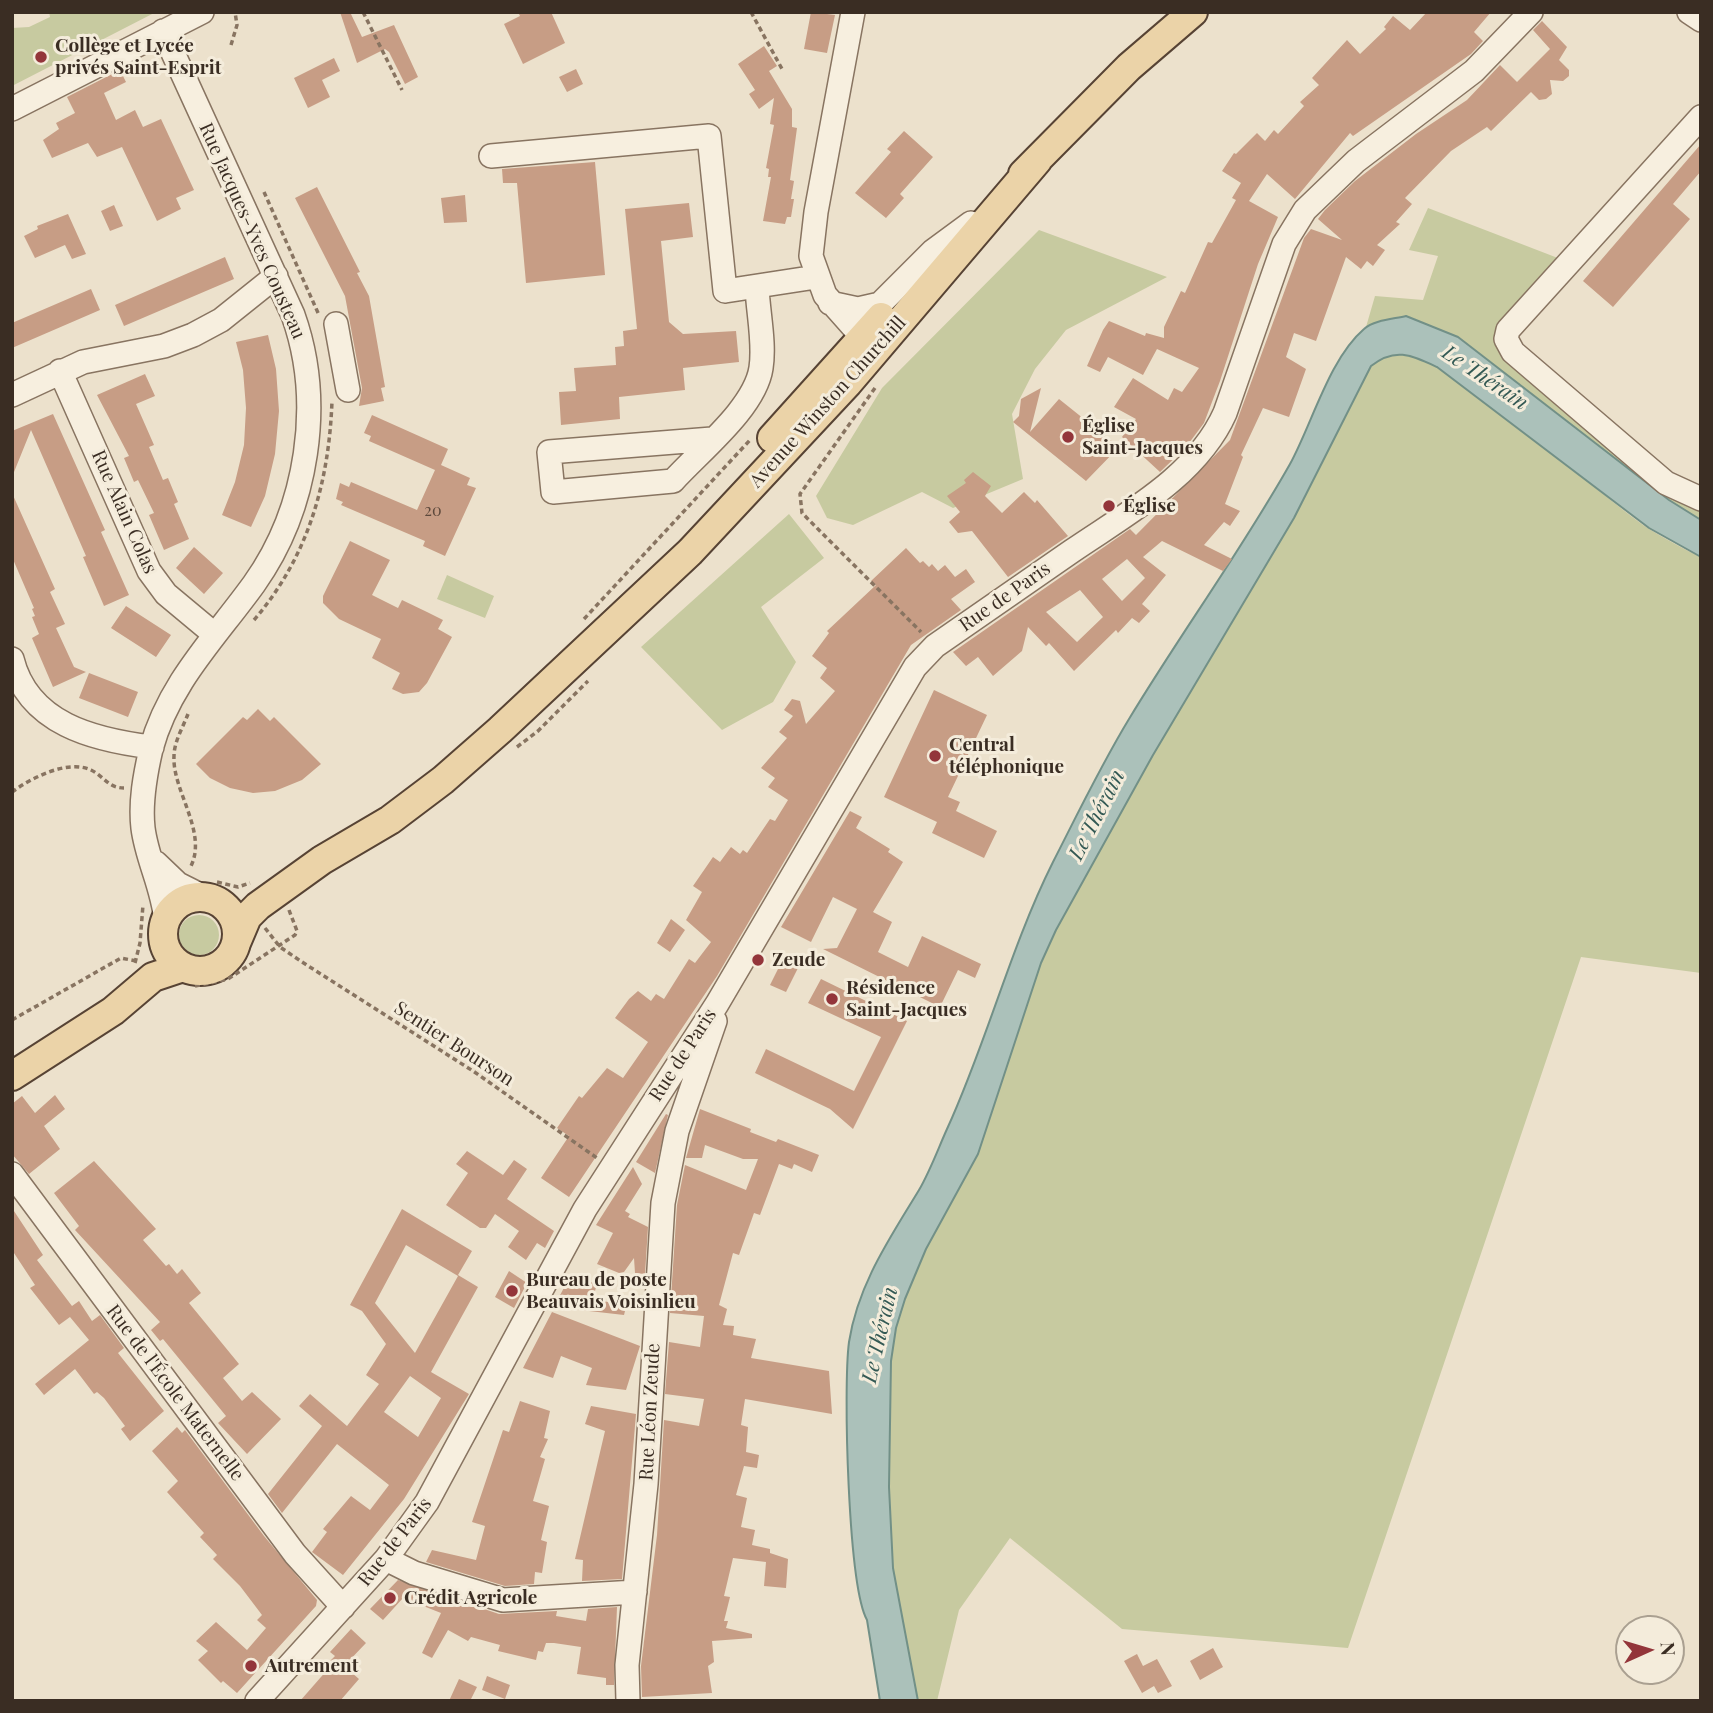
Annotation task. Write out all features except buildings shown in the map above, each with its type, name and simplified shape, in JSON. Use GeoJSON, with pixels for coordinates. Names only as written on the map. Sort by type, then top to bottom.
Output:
{"type":"FeatureCollection","features":[{"type":"Feature","properties":{"kind":"main road","name":"Avenue Winston Churchill"},"geometry":{"type":"LineString","coordinates":[[207,887],[250,894],[322,860],[390,820],[443,780],[500,730],[605,630],[703,514],[869,345],[1037,161],[1129,67],[1193,12]]}},
{"type":"Feature","properties":{"kind":"main road","name":"Avenue Winston Churchill"},"geometry":{"type":"LineString","coordinates":[[869,345],[971,223],[1037,161]]}},
{"type":"Feature","properties":{"kind":"main road","name":"Avenue Winston Churchill"},"geometry":{"type":"LineString","coordinates":[[236,943],[252,911],[322,860]]}},
{"type":"Feature","properties":{"kind":"main road"},"geometry":{"type":"LineString","coordinates":[[82,1030],[136,977],[156,950],[164,927],[182,902],[207,887],[235,921],[236,943],[229,958],[214,969],[198,971],[183,967],[167,951],[164,927]]}},
{"type":"Feature","properties":{"kind":"main road"},"geometry":{"type":"LineString","coordinates":[[12,1076],[119,1006],[153,977],[183,967]]}},
{"type":"Feature","properties":{"kind":"street"},"geometry":{"type":"LineString","coordinates":[[12,109],[202,12]]}},
{"type":"Feature","properties":{"kind":"street"},"geometry":{"type":"LineString","coordinates":[[853,12],[813,230],[811,256],[816,276],[830,303],[869,345]]}},
{"type":"Feature","properties":{"kind":"street","name":"Rue de Paris"},"geometry":{"type":"LineString","coordinates":[[257,1701],[386,1559],[448,1467],[610,1167],[717,1004],[909,677],[935,646],[1116,521],[1176,475],[1200,452],[1221,423],[1284,244],[1300,216],[1340,173],[1474,71],[1531,12]]}},
{"type":"Feature","properties":{"kind":"street"},"geometry":{"type":"LineString","coordinates":[[1689,12],[1701,20]]}},
{"type":"Feature","properties":{"kind":"street","name":"Rue Jacques-Yves Cousteau"},"geometry":{"type":"LineString","coordinates":[[163,31],[295,322],[306,360],[308,409],[304,458],[292,507],[270,557],[254,583],[178,685],[152,747],[143,789],[143,830],[162,889],[164,927]]}},
{"type":"Feature","properties":{"kind":"street"},"geometry":{"type":"LineString","coordinates":[[1701,117],[1508,330],[1506,339],[1513,352],[1666,484],[1701,499]]}},
{"type":"Feature","properties":{"kind":"street"},"geometry":{"type":"LineString","coordinates":[[491,156],[709,136],[725,291],[816,276]]}},
{"type":"Feature","properties":{"kind":"street"},"geometry":{"type":"LineString","coordinates":[[830,303],[866,309],[880,304],[933,251],[971,223]]}},
{"type":"Feature","properties":{"kind":"street"},"geometry":{"type":"LineString","coordinates":[[12,395],[60,371],[99,357],[152,349],[193,335],[221,320],[276,276]]}},
{"type":"Feature","properties":{"kind":"street"},"geometry":{"type":"LineString","coordinates":[[712,439],[549,452],[552,492],[673,481],[748,401],[757,384],[762,365],[757,287]]}},
{"type":"Feature","properties":{"kind":"street"},"geometry":{"type":"LineString","coordinates":[[336,324],[348,390]]}},
{"type":"Feature","properties":{"kind":"street","name":"Rue Alain Colas"},"geometry":{"type":"LineString","coordinates":[[60,371],[149,571],[166,594],[214,634]]}},
{"type":"Feature","properties":{"kind":"street"},"geometry":{"type":"LineString","coordinates":[[12,659],[24,687],[62,724],[94,738],[152,747]]}},
{"type":"Feature","properties":{"kind":"street"},"geometry":{"type":"LineString","coordinates":[[152,858],[178,884],[207,887]]}},
{"type":"Feature","properties":{"kind":"street","name":"Rue Léon Zeude"},"geometry":{"type":"LineString","coordinates":[[628,1701],[627,1665],[646,1485],[666,1184],[677,1130],[711,1036],[717,1004]]}},
{"type":"Feature","properties":{"kind":"street","name":"Rue de l'École Maternelle"},"geometry":{"type":"LineString","coordinates":[[12,1174],[295,1554],[343,1607]]}},
{"type":"Feature","properties":{"kind":"street"},"geometry":{"type":"LineString","coordinates":[[386,1559],[414,1573],[503,1600],[635,1592]]}},
{"type":"Feature","properties":{"kind":"path"},"geometry":{"type":"LineString","coordinates":[[231,45],[237,25],[234,12]]}},
{"type":"Feature","properties":{"kind":"path"},"geometry":{"type":"LineString","coordinates":[[363,12],[402,90]]}},
{"type":"Feature","properties":{"kind":"path"},"geometry":{"type":"LineString","coordinates":[[751,12],[782,69]]}},
{"type":"Feature","properties":{"kind":"path"},"geometry":{"type":"LineString","coordinates":[[869,345],[885,370],[868,400],[800,494],[803,513],[935,646]]}},
{"type":"Feature","properties":{"kind":"path"},"geometry":{"type":"LineString","coordinates":[[575,627],[754,436]]}},
{"type":"Feature","properties":{"kind":"path"},"geometry":{"type":"LineString","coordinates":[[12,792],[48,773],[72,767],[91,770],[113,788],[143,789]]}},
{"type":"Feature","properties":{"kind":"path"},"geometry":{"type":"LineString","coordinates":[[190,868],[207,887],[237,887],[256,879]]}},
{"type":"Feature","properties":{"kind":"path"},"geometry":{"type":"LineString","coordinates":[[130,970],[136,961],[142,909],[147,898]]}},
{"type":"Feature","properties":{"kind":"path","name":"Sentier Bourson"},"geometry":{"type":"LineString","coordinates":[[261,921],[280,947],[473,1071],[610,1167]]}},
{"type":"Feature","properties":{"kind":"path"},"geometry":{"type":"LineString","coordinates":[[12,1020],[121,958],[136,961]]}},
{"type":"Feature","properties":{"kind":"green space","name":"Collège et Lycée privés Saint-Esprit"},"geometry":{"type":"Polygon","coordinates":[[[49,12],[156,12],[12,86],[12,28],[29,27],[50,17],[49,12]]]}},
{"type":"Feature","properties":{"kind":"green space"},"geometry":{"type":"Polygon","coordinates":[[[1428,208],[1563,260],[1501,356],[1701,503],[1701,520],[1669,500],[1458,337],[1442,331],[1375,324],[1366,327],[1375,296],[1423,300],[1438,256],[1409,250],[1428,208]]]}},
{"type":"Feature","properties":{"kind":"green space"},"geometry":{"type":"Polygon","coordinates":[[[1039,230],[1167,277],[1066,330],[1035,369],[1012,414],[1023,479],[953,508],[922,492],[853,525],[827,518],[816,496],[882,388],[1039,230]]]}},
{"type":"Feature","properties":{"kind":"green space"},"geometry":{"type":"Polygon","coordinates":[[[1392,353],[1416,357],[1447,373],[1521,426],[1625,512],[1649,529],[1701,557],[1701,973],[1581,957],[1348,1648],[1122,1629],[1010,1538],[959,1610],[937,1701],[918,1701],[893,1568],[889,1487],[891,1361],[896,1328],[905,1299],[926,1249],[978,1154],[1041,963],[1056,930],[1153,755],[1294,518],[1371,366],[1392,353]]]}},
{"type":"Feature","properties":{"kind":"green space"},"geometry":{"type":"Polygon","coordinates":[[[789,514],[824,558],[761,607],[796,662],[773,702],[722,730],[641,647],[789,514]]]}},
{"type":"Feature","properties":{"kind":"green space"},"geometry":{"type":"Polygon","coordinates":[[[447,575],[494,596],[485,618],[437,599],[447,575]]]}},
{"type":"Feature","properties":{"kind":"green space"},"geometry":{"type":"Polygon","coordinates":[[[199,915],[213,921],[219,935],[213,949],[199,955],[185,949],[179,935],[185,921],[199,915]]]}},
{"type":"Feature","properties":{"kind":"water","name":"Le Thérain"},"geometry":{"type":"Polygon","coordinates":[[[1406,316],[1458,337],[1669,500],[1701,520],[1701,557],[1649,528],[1437,367],[1403,355],[1388,356],[1371,366],[1294,518],[1153,755],[1056,930],[1041,963],[978,1154],[926,1249],[905,1299],[896,1328],[891,1361],[889,1487],[893,1568],[918,1701],[880,1701],[867,1620],[855,1569],[847,1441],[849,1342],[853,1321],[867,1281],[930,1168],[961,1096],[1038,895],[1109,754],[1290,464],[1341,357],[1368,326],[1406,316]]]}},
{"type":"Feature","properties":{"kind":"place","name":"Collège et Lycée privés Saint-Esprit"},"geometry":{"type":"Point","coordinates":[41,57]}},
{"type":"Feature","properties":{"kind":"place","name":"Église Saint-Jacques"},"geometry":{"type":"Point","coordinates":[1068,437]}},
{"type":"Feature","properties":{"kind":"place","name":"Église"},"geometry":{"type":"Point","coordinates":[1109,506]}},
{"type":"Feature","properties":{"kind":"place","name":"Central téléphonique"},"geometry":{"type":"Point","coordinates":[935,756]}},
{"type":"Feature","properties":{"kind":"place","name":"Zeude"},"geometry":{"type":"Point","coordinates":[758,960]}},
{"type":"Feature","properties":{"kind":"place","name":"Résidence Saint-Jacques"},"geometry":{"type":"Point","coordinates":[832,999]}},
{"type":"Feature","properties":{"kind":"place","name":"Bureau de poste Beauvais Voisinlieu"},"geometry":{"type":"Point","coordinates":[512,1291]}},
{"type":"Feature","properties":{"kind":"place","name":"Crédit Agricole"},"geometry":{"type":"Point","coordinates":[390,1598]}},
{"type":"Feature","properties":{"kind":"place","name":"Autrement"},"geometry":{"type":"Point","coordinates":[251,1666]}}]}
